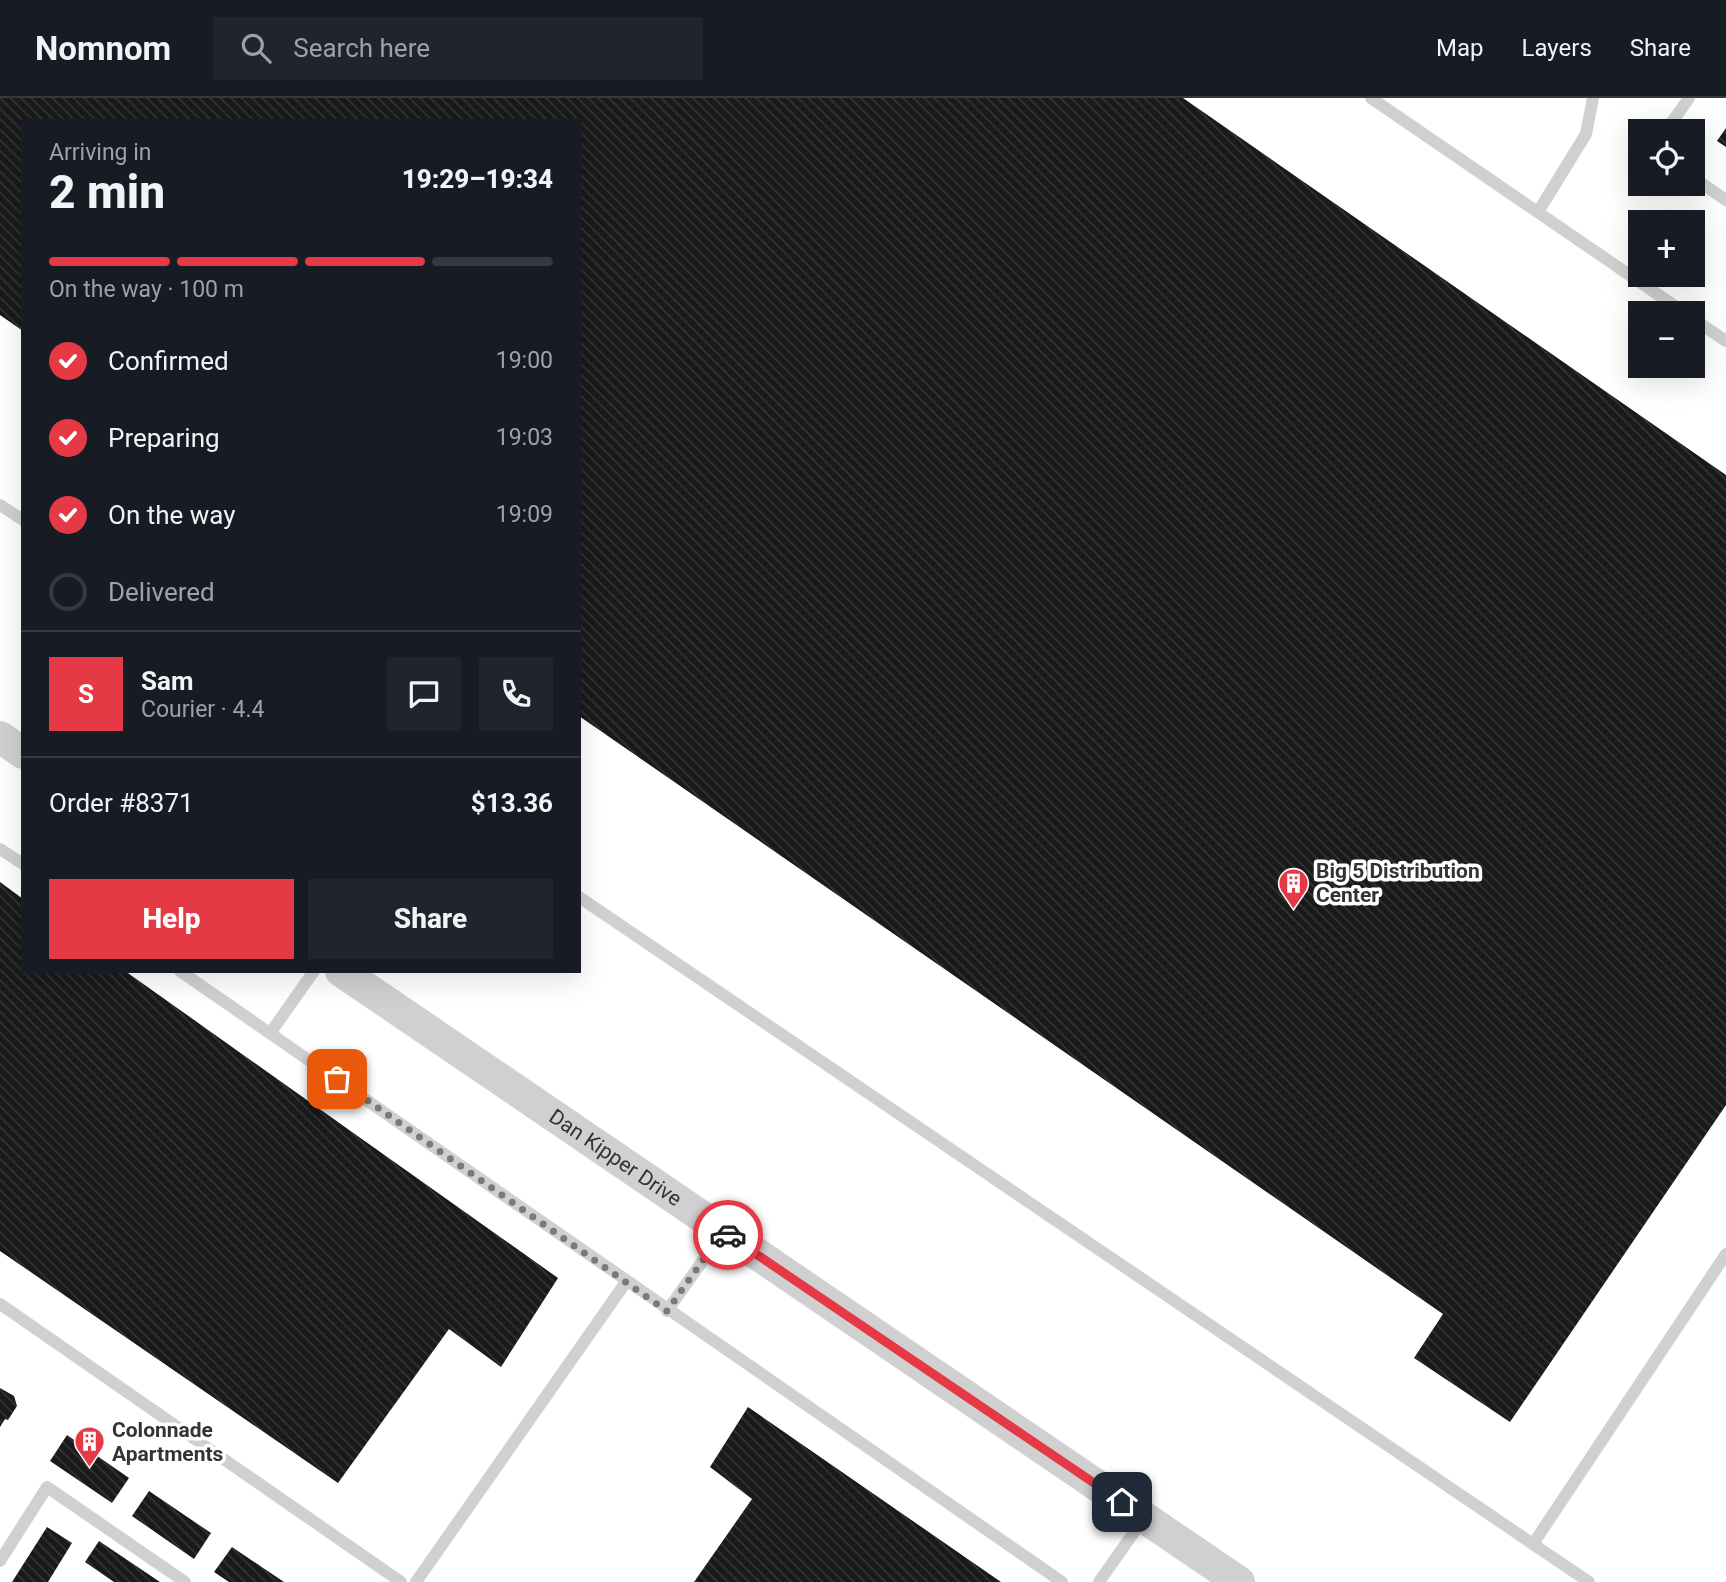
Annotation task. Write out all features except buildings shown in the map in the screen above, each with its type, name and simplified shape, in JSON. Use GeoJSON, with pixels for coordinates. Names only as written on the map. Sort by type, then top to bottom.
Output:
{"type":"FeatureCollection","features":[{"type":"Feature","properties":{"kind":"street"},"geometry":{"type":"LineString","coordinates":[[0,737],[21,752]]}},
{"type":"Feature","properties":{"kind":"street","name":"Dan Kipper Drive"},"geometry":{"type":"LineString","coordinates":[[344,973],[1239,1582]]}},
{"type":"Feature","properties":{"kind":"lane"},"geometry":{"type":"LineString","coordinates":[[1371,98],[1668,301]]}},
{"type":"Feature","properties":{"kind":"lane"},"geometry":{"type":"LineString","coordinates":[[1538,212],[1586,134],[1593,98]]}},
{"type":"Feature","properties":{"kind":"lane"},"geometry":{"type":"LineString","coordinates":[[1676,119],[1689,98]]}},
{"type":"Feature","properties":{"kind":"lane"},"geometry":{"type":"LineString","coordinates":[[1705,186],[1726,200]]}},
{"type":"Feature","properties":{"kind":"lane"},"geometry":{"type":"LineString","coordinates":[[1705,327],[1726,341]]}},
{"type":"Feature","properties":{"kind":"lane"},"geometry":{"type":"LineString","coordinates":[[0,505],[21,519]]}},
{"type":"Feature","properties":{"kind":"lane"},"geometry":{"type":"LineString","coordinates":[[0,849],[21,863]]}},
{"type":"Feature","properties":{"kind":"lane"},"geometry":{"type":"LineString","coordinates":[[581,898],[1590,1582]]}},
{"type":"Feature","properties":{"kind":"lane"},"geometry":{"type":"LineString","coordinates":[[183,973],[667,1311],[1062,1582]]}},
{"type":"Feature","properties":{"kind":"lane"},"geometry":{"type":"LineString","coordinates":[[271,1032],[313,973]]}},
{"type":"Feature","properties":{"kind":"lane"},"geometry":{"type":"LineString","coordinates":[[667,1311],[723,1232]]}},
{"type":"Feature","properties":{"kind":"lane"},"geometry":{"type":"LineString","coordinates":[[1533,1544],[1726,1254]]}},
{"type":"Feature","properties":{"kind":"lane"},"geometry":{"type":"LineString","coordinates":[[415,1582],[626,1282]]}},
{"type":"Feature","properties":{"kind":"lane"},"geometry":{"type":"LineString","coordinates":[[0,1304],[401,1582]]}},
{"type":"Feature","properties":{"kind":"lane"},"geometry":{"type":"LineString","coordinates":[[0,1561],[47,1487],[185,1582]]}},
{"type":"Feature","properties":{"kind":"lane"},"geometry":{"type":"LineString","coordinates":[[1099,1582],[1144,1517]]}},
{"type":"Feature","properties":{"kind":"way so far"},"geometry":{"type":"LineString","coordinates":[[337,1079],[667,1311],[723,1232],[728,1235]]}},
{"type":"Feature","properties":{"kind":"place","name":"Big 5 Distribution Center"},"geometry":{"type":"Point","coordinates":[1293,910]}},
{"type":"Feature","properties":{"kind":"place","name":"Colonnade Apartments"},"geometry":{"type":"Point","coordinates":[89,1469]}},
{"type":"Feature","properties":{"kind":"route"},"geometry":{"type":"LineString","coordinates":[[728,1235],[1122,1502]]}}]}
